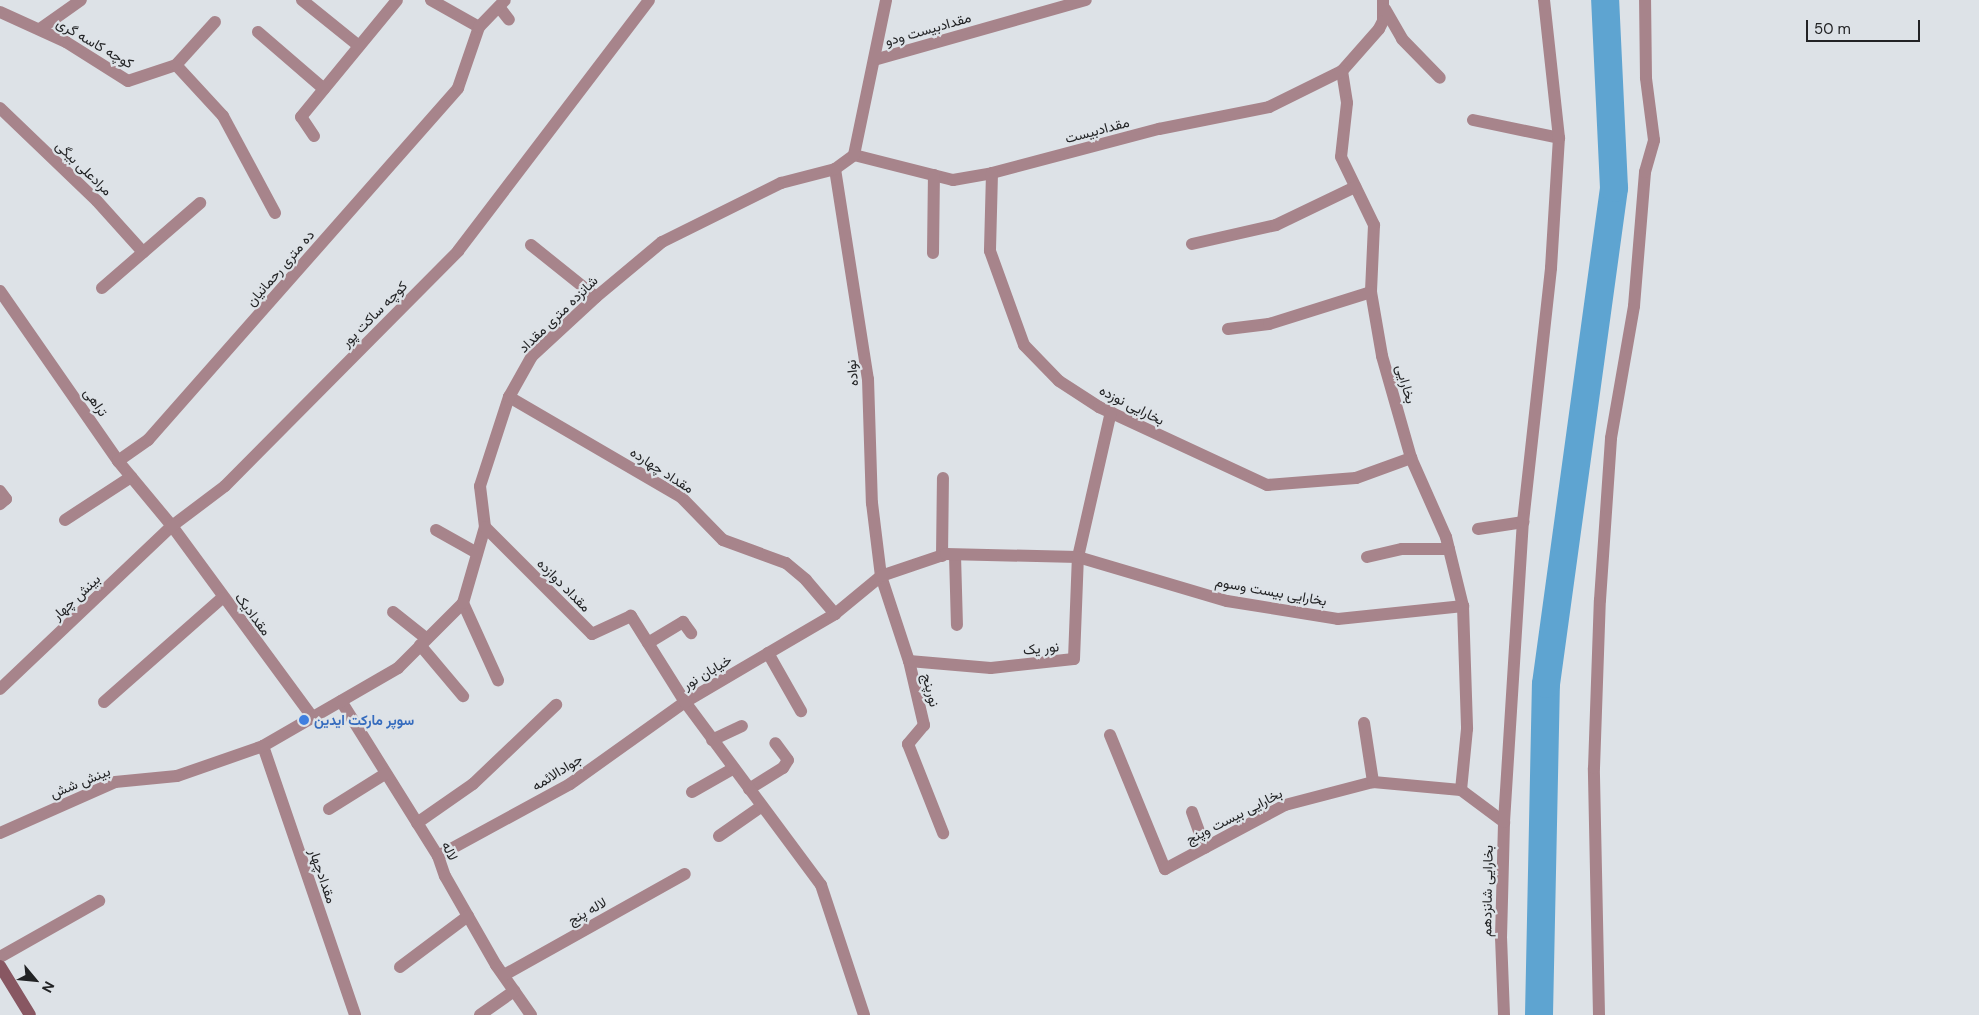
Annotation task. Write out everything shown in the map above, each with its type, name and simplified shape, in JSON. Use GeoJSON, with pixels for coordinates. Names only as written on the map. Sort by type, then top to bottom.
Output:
{"type":"FeatureCollection","features":[{"type":"Feature","properties":{"kind":"street"},"geometry":{"type":"LineString","coordinates":[[40,29],[81,0]]}},
{"type":"Feature","properties":{"kind":"street"},"geometry":{"type":"LineString","coordinates":[[302,0],[359,46]]}},
{"type":"Feature","properties":{"kind":"street"},"geometry":{"type":"LineString","coordinates":[[314,136],[301,117],[397,0]]}},
{"type":"Feature","properties":{"kind":"street"},"geometry":{"type":"LineString","coordinates":[[431,0],[479,28],[503,2],[509,20]]}},
{"type":"Feature","properties":{"kind":"street","name":"کوچه ساکت پور"},"geometry":{"type":"LineString","coordinates":[[172,526],[225,486],[458,251],[649,0]]}},
{"type":"Feature","properties":{"kind":"street"},"geometry":{"type":"LineString","coordinates":[[854,155],[886,0]]}},
{"type":"Feature","properties":{"kind":"street","name":"بخارایی شانزدهم"},"geometry":{"type":"LineString","coordinates":[[1504,1015],[1501,938],[1504,822],[1523,522],[1551,268],[1559,138],[1544,0]]}},
{"type":"Feature","properties":{"kind":"street"},"geometry":{"type":"LineString","coordinates":[[1599,1015],[1594,768],[1600,600],[1611,438],[1634,306],[1645,172],[1654,140],[1646,78],[1644,0]]}},
{"type":"Feature","properties":{"kind":"street","name":"مقدادبیست ودو"},"geometry":{"type":"LineString","coordinates":[[874,60],[1076,2]]}},
{"type":"Feature","properties":{"kind":"street"},"geometry":{"type":"LineString","coordinates":[[1342,71],[1379,29],[1384,4]]}},
{"type":"Feature","properties":{"kind":"street"},"geometry":{"type":"LineString","coordinates":[[1384,4],[1402,39],[1440,78]]}},
{"type":"Feature","properties":{"kind":"street","name":"کوچه کاسه گری"},"geometry":{"type":"LineString","coordinates":[[0,12],[40,29],[128,81],[176,65]]}},
{"type":"Feature","properties":{"kind":"street"},"geometry":{"type":"LineString","coordinates":[[214,22],[176,65],[223,116],[275,213]]}},
{"type":"Feature","properties":{"kind":"street","name":"ده متری رحمانیان"},"geometry":{"type":"LineString","coordinates":[[118,461],[148,440],[458,88],[479,28]]}},
{"type":"Feature","properties":{"kind":"street"},"geometry":{"type":"LineString","coordinates":[[258,32],[324,89]]}},
{"type":"Feature","properties":{"kind":"street","name":"مقدادبیست"},"geometry":{"type":"LineString","coordinates":[[854,155],[953,180],[992,173],[1159,129],[1269,107],[1342,71]]}},
{"type":"Feature","properties":{"kind":"street","name":"بخارایی"},"geometry":{"type":"LineString","coordinates":[[1342,71],[1347,103],[1340,157],[1374,226],[1371,292],[1382,356],[1412,458],[1449,549],[1463,606],[1467,729],[1461,790]]}},
{"type":"Feature","properties":{"kind":"street","name":"مرادعلی بیگی"},"geometry":{"type":"LineString","coordinates":[[0,108],[98,201],[143,252]]}},
{"type":"Feature","properties":{"kind":"street"},"geometry":{"type":"LineString","coordinates":[[1473,120],[1559,138]]}},
{"type":"Feature","properties":{"kind":"street","name":"شانزده متری مقداد"},"geometry":{"type":"LineString","coordinates":[[263,746],[398,668],[463,603],[485,527],[480,486],[509,397],[532,356],[596,297],[662,242],[781,182],[835,168],[854,155]]}},
{"type":"Feature","properties":{"kind":"street","name":"نواده"},"geometry":{"type":"LineString","coordinates":[[835,168],[868,379],[872,504],[880,576]]}},
{"type":"Feature","properties":{"kind":"street","name":"بخارایی نوزده"},"geometry":{"type":"LineString","coordinates":[[992,173],[990,251],[1024,345],[1060,381],[1111,412],[1268,485],[1356,478],[1412,458]]}},
{"type":"Feature","properties":{"kind":"street"},"geometry":{"type":"LineString","coordinates":[[933,253],[934,175]]}},
{"type":"Feature","properties":{"kind":"street"},"geometry":{"type":"LineString","coordinates":[[1192,244],[1276,225],[1355,188]]}},
{"type":"Feature","properties":{"kind":"street"},"geometry":{"type":"LineString","coordinates":[[102,288],[200,203]]}},
{"type":"Feature","properties":{"kind":"street"},"geometry":{"type":"LineString","coordinates":[[531,245],[596,297]]}},
{"type":"Feature","properties":{"kind":"street","name":"تراهی"},"geometry":{"type":"LineString","coordinates":[[0,291],[118,461],[172,526]]}},
{"type":"Feature","properties":{"kind":"street"},"geometry":{"type":"LineString","coordinates":[[1228,329],[1269,324],[1371,292]]}},
{"type":"Feature","properties":{"kind":"street","name":"مقداد چهارده"},"geometry":{"type":"LineString","coordinates":[[509,397],[681,497],[723,540],[786,563],[806,580],[834,614]]}},
{"type":"Feature","properties":{"kind":"street"},"geometry":{"type":"LineString","coordinates":[[1078,557],[1111,412]]}},
{"type":"Feature","properties":{"kind":"street"},"geometry":{"type":"LineString","coordinates":[[65,520],[131,477]]}},
{"type":"Feature","properties":{"kind":"street"},"geometry":{"type":"LineString","coordinates":[[943,478],[948,555],[957,625]]}},
{"type":"Feature","properties":{"kind":"street"},"geometry":{"type":"LineString","coordinates":[[0,491],[6,499],[0,504]]}},
{"type":"Feature","properties":{"kind":"street"},"geometry":{"type":"LineString","coordinates":[[1478,529],[1523,522]]}},
{"type":"Feature","properties":{"kind":"street","name":"مقدادیک"},"geometry":{"type":"LineString","coordinates":[[172,526],[222,598],[312,718]]}},
{"type":"Feature","properties":{"kind":"street","name":"بینش چهار"},"geometry":{"type":"LineString","coordinates":[[0,689],[172,526]]}},
{"type":"Feature","properties":{"kind":"street","name":"مقداد دوازده"},"geometry":{"type":"LineString","coordinates":[[485,527],[592,634],[631,616],[648,643]]}},
{"type":"Feature","properties":{"kind":"street"},"geometry":{"type":"LineString","coordinates":[[436,530],[477,553]]}},
{"type":"Feature","properties":{"kind":"street"},"geometry":{"type":"LineString","coordinates":[[1367,557],[1402,549],[1449,549]]}},
{"type":"Feature","properties":{"kind":"street","name":"خیابان نور"},"geometry":{"type":"LineString","coordinates":[[864,1015],[821,885],[685,702],[834,614],[880,576],[948,555],[1078,557]]}},
{"type":"Feature","properties":{"kind":"street","name":"بخارایی بیست وسوم"},"geometry":{"type":"LineString","coordinates":[[1078,557],[1227,601],[1338,619],[1463,606]]}},
{"type":"Feature","properties":{"kind":"street","name":"نور یک"},"geometry":{"type":"LineString","coordinates":[[909,661],[991,668],[1074,659],[1078,557]]}},
{"type":"Feature","properties":{"kind":"street","name":"نورپنج"},"geometry":{"type":"LineString","coordinates":[[880,576],[909,661],[924,725],[908,744],[943,833]]}},
{"type":"Feature","properties":{"kind":"street"},"geometry":{"type":"LineString","coordinates":[[104,702],[222,598]]}},
{"type":"Feature","properties":{"kind":"street"},"geometry":{"type":"LineString","coordinates":[[463,603],[498,680]]}},
{"type":"Feature","properties":{"kind":"street"},"geometry":{"type":"LineString","coordinates":[[393,612],[424,642],[463,696]]}},
{"type":"Feature","properties":{"kind":"street"},"geometry":{"type":"LineString","coordinates":[[685,702],[648,643],[683,622],[691,633]]}},
{"type":"Feature","properties":{"kind":"street"},"geometry":{"type":"LineString","coordinates":[[768,653],[801,711]]}},
{"type":"Feature","properties":{"kind":"street","name":"لاله"},"geometry":{"type":"LineString","coordinates":[[341,701],[438,856],[445,876],[468,916],[531,1015]]}},
{"type":"Feature","properties":{"kind":"street","name":"جوادالائمه"},"geometry":{"type":"LineString","coordinates":[[438,856],[570,784],[685,702]]}},
{"type":"Feature","properties":{"kind":"street"},"geometry":{"type":"LineString","coordinates":[[417,823],[473,784],[556,705]]}},
{"type":"Feature","properties":{"kind":"street"},"geometry":{"type":"LineString","coordinates":[[1364,723],[1373,782]]}},
{"type":"Feature","properties":{"kind":"street"},"geometry":{"type":"LineString","coordinates":[[712,740],[742,726]]}},
{"type":"Feature","properties":{"kind":"street","name":"بخارایی بیست وپنج"},"geometry":{"type":"LineString","coordinates":[[1110,735],[1166,869],[1285,805],[1373,782],[1461,790]]}},
{"type":"Feature","properties":{"kind":"street"},"geometry":{"type":"LineString","coordinates":[[749,789],[784,768],[788,760],[776,743]]}},
{"type":"Feature","properties":{"kind":"street","name":"بینش شش"},"geometry":{"type":"LineString","coordinates":[[0,833],[114,782],[177,776],[263,746]]}},
{"type":"Feature","properties":{"kind":"street","name":"مقدادچهار"},"geometry":{"type":"LineString","coordinates":[[263,746],[355,1015]]}},
{"type":"Feature","properties":{"kind":"street"},"geometry":{"type":"LineString","coordinates":[[692,792],[734,768]]}},
{"type":"Feature","properties":{"kind":"street"},"geometry":{"type":"LineString","coordinates":[[329,808],[385,774]]}},
{"type":"Feature","properties":{"kind":"street"},"geometry":{"type":"LineString","coordinates":[[1461,790],[1504,822]]}},
{"type":"Feature","properties":{"kind":"street"},"geometry":{"type":"LineString","coordinates":[[719,836],[762,806]]}},
{"type":"Feature","properties":{"kind":"street"},"geometry":{"type":"LineString","coordinates":[[1192,812],[1205,848]]}},
{"type":"Feature","properties":{"kind":"street","name":"لاله پنج"},"geometry":{"type":"LineString","coordinates":[[504,975],[685,874]]}},
{"type":"Feature","properties":{"kind":"street"},"geometry":{"type":"LineString","coordinates":[[0,957],[99,901]]}},
{"type":"Feature","properties":{"kind":"street"},"geometry":{"type":"LineString","coordinates":[[400,967],[468,916]]}},
{"type":"Feature","properties":{"kind":"street"},"geometry":{"type":"LineString","coordinates":[[0,966],[30,1015]]}},
{"type":"Feature","properties":{"kind":"street"},"geometry":{"type":"LineString","coordinates":[[480,1015],[514,991]]}},
{"type":"Feature","properties":{"kind":"waterway"},"geometry":{"type":"LineString","coordinates":[[1539,1015],[1546,684],[1614,188],[1605,0]]}},
{"type":"Feature","properties":{"kind":"place","name":"سوپر مارکت ایدین"},"geometry":{"type":"Point","coordinates":[304,720]}}]}
